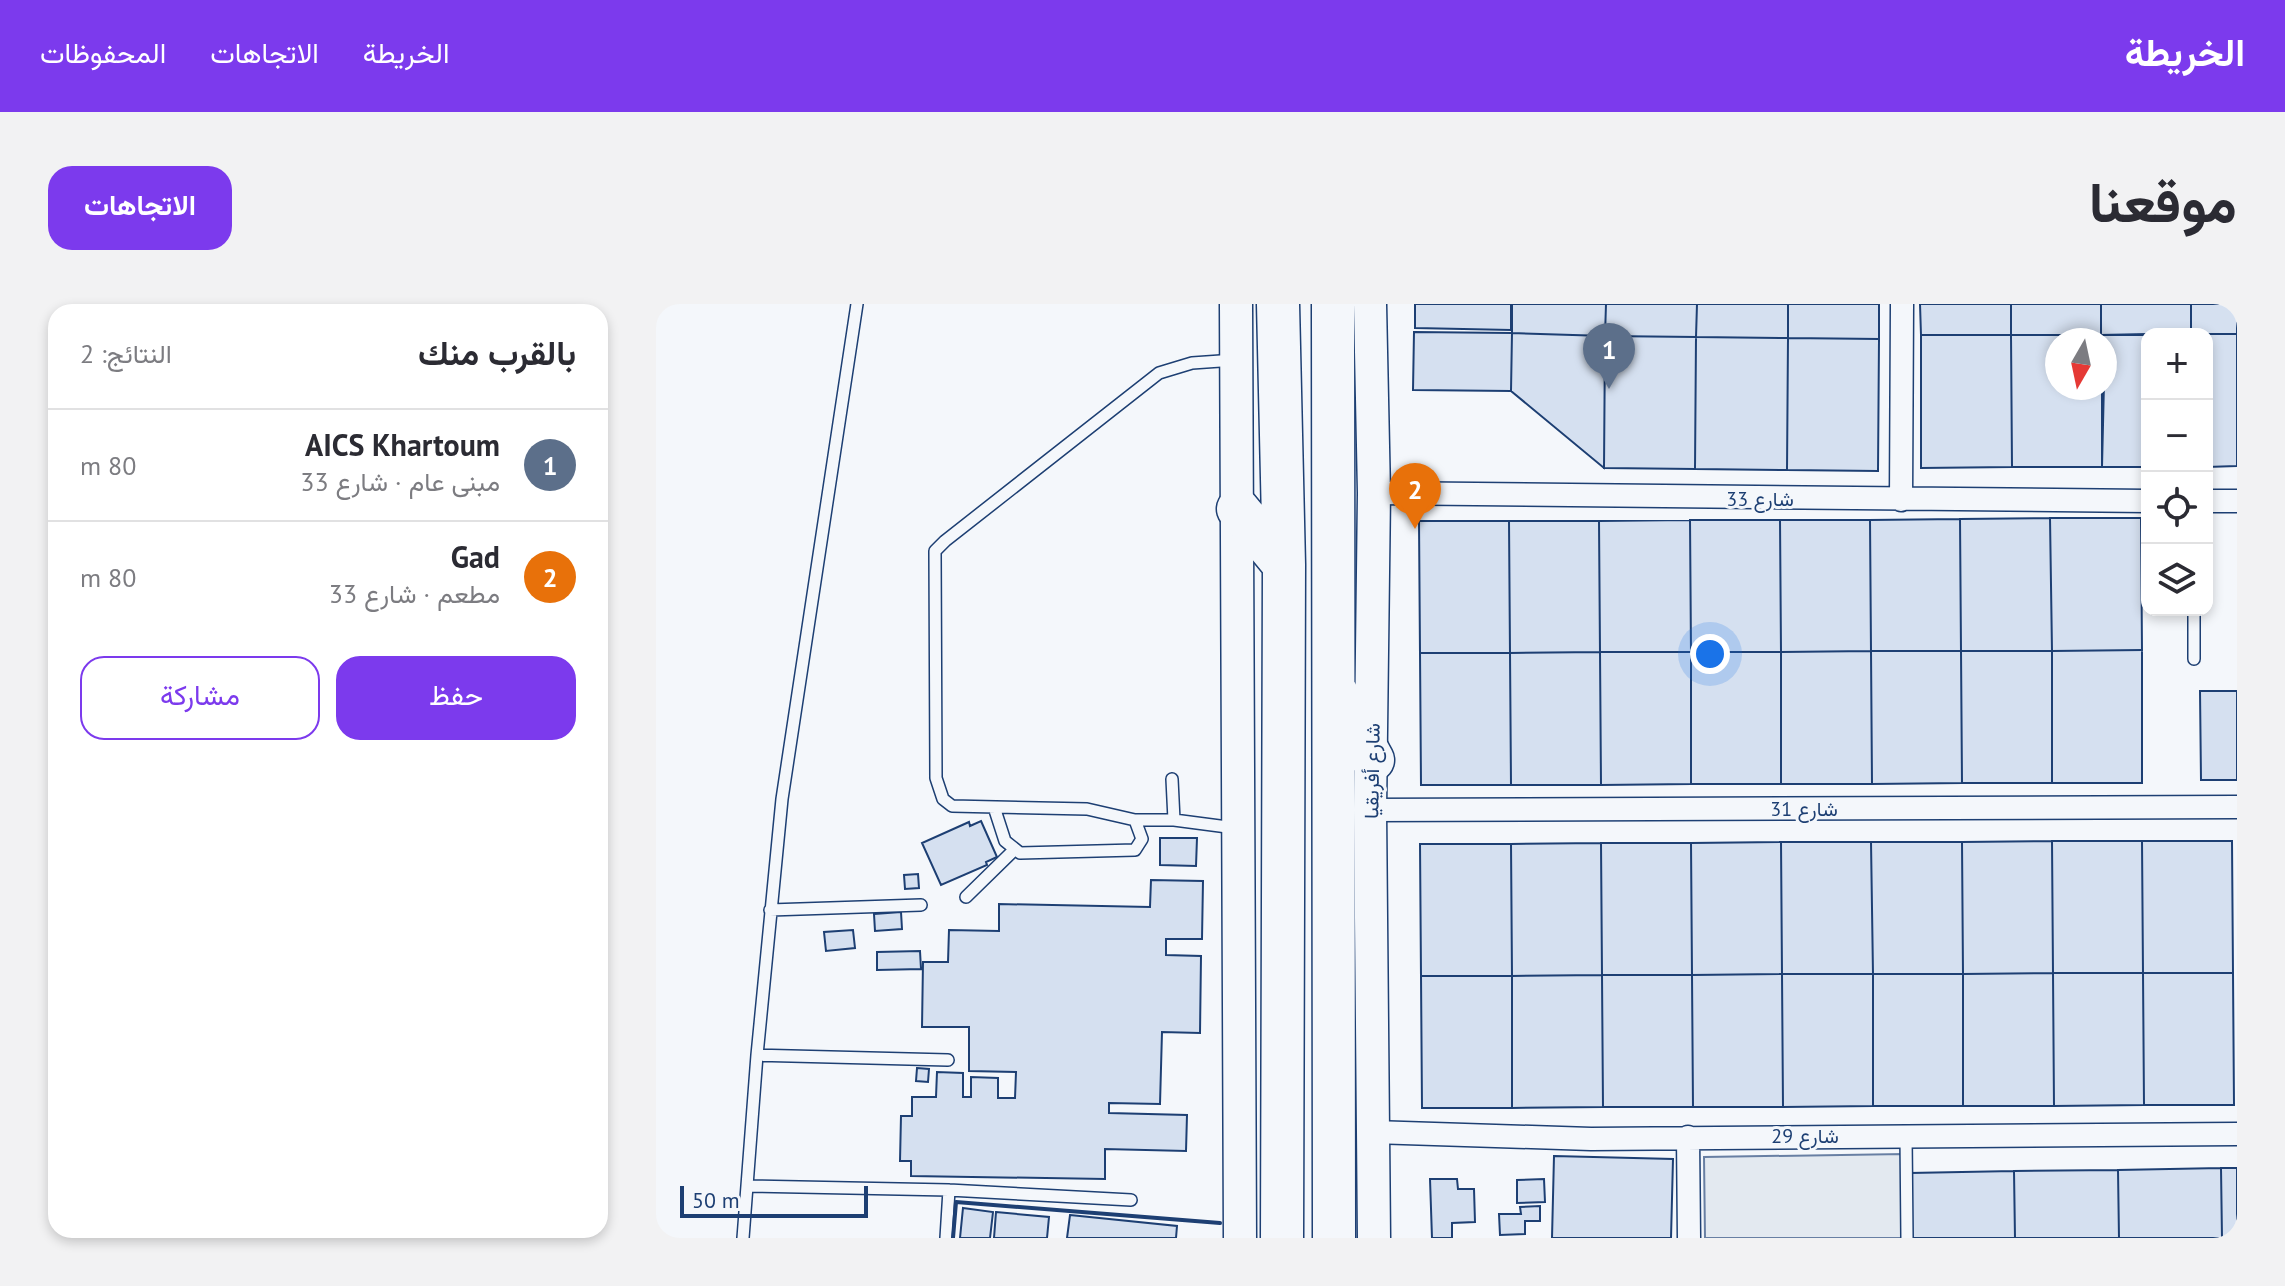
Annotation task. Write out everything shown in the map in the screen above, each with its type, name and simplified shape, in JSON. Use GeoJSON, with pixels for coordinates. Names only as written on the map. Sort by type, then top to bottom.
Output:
{"type":"FeatureCollection","features":[{"type":"Feature","properties":{"kind":"highway"},"geometry":{"type":"LineString","coordinates":[[1278,304],[1284,565],[1282,1238]]}},
{"type":"Feature","properties":{"kind":"highway","name":"شارع أفريقيا"},"geometry":{"type":"LineString","coordinates":[[1333,304],[1334,1238]]}},
{"type":"Feature","properties":{"kind":"highway"},"geometry":{"type":"LineString","coordinates":[[1238,509],[1284,565]]}},
{"type":"Feature","properties":{"kind":"highway"},"geometry":{"type":"LineString","coordinates":[[1333,686],[1373,760]]}},
{"type":"Feature","properties":{"kind":"street"},"geometry":{"type":"LineString","coordinates":[[1236,304],[1240,1238]]}},
{"type":"Feature","properties":{"kind":"street","name":"شارع أفريقيا"},"geometry":{"type":"LineString","coordinates":[[1370,304],[1374,493],[1370,810],[1374,1238]]}},
{"type":"Feature","properties":{"kind":"street"},"geometry":{"type":"LineString","coordinates":[[1901,500],[1902,304]]}},
{"type":"Feature","properties":{"kind":"street","name":"شارع 33"},"geometry":{"type":"LineString","coordinates":[[1374,493],[2141,501]]}},
{"type":"Feature","properties":{"kind":"street"},"geometry":{"type":"LineString","coordinates":[[2213,501],[2237,501]]}},
{"type":"Feature","properties":{"kind":"street","name":"شارع 31"},"geometry":{"type":"LineString","coordinates":[[1370,810],[2237,807]]}},
{"type":"Feature","properties":{"kind":"street","name":"شارع 29"},"geometry":{"type":"LineString","coordinates":[[1373,1132],[1591,1139],[2237,1134]]}},
{"type":"Feature","properties":{"kind":"street"},"geometry":{"type":"LineString","coordinates":[[1688,1137],[1689,1238]]}},
{"type":"Feature","properties":{"kind":"lane"},"geometry":{"type":"LineString","coordinates":[[743,1238],[782,799],[857,304]]}},
{"type":"Feature","properties":{"kind":"lane"},"geometry":{"type":"LineString","coordinates":[[1235,360],[1192,363],[1159,373],[935,551],[937,789],[952,806],[1087,809],[1135,820],[1174,820],[1240,828]]}},
{"type":"Feature","properties":{"kind":"lane"},"geometry":{"type":"LineString","coordinates":[[2194,616],[2194,659]]}},
{"type":"Feature","properties":{"kind":"lane"},"geometry":{"type":"LineString","coordinates":[[1172,779],[1174,820]]}},
{"type":"Feature","properties":{"kind":"lane"},"geometry":{"type":"LineString","coordinates":[[994,807],[1005,841],[1014,850],[1027,853],[1135,850],[1142,839],[1135,820]]}},
{"type":"Feature","properties":{"kind":"lane"},"geometry":{"type":"LineString","coordinates":[[966,897],[1014,850]]}},
{"type":"Feature","properties":{"kind":"lane"},"geometry":{"type":"LineString","coordinates":[[770,910],[921,905]]}},
{"type":"Feature","properties":{"kind":"lane"},"geometry":{"type":"LineString","coordinates":[[757,1055],[948,1060]]}},
{"type":"Feature","properties":{"kind":"lane"},"geometry":{"type":"LineString","coordinates":[[1906,1136],[1907,1238]]}},
{"type":"Feature","properties":{"kind":"lane"},"geometry":{"type":"LineString","coordinates":[[748,1186],[949,1190],[1131,1200]]}},
{"type":"Feature","properties":{"kind":"lane"},"geometry":{"type":"LineString","coordinates":[[946,1238],[949,1190]]}},
{"type":"Feature","properties":{"kind":"shaded area"},"geometry":{"type":"Polygon","coordinates":[[[1904,1154],[1904,1238],[1705,1238],[1704,1157],[1904,1154]]]}},
{"type":"Feature","properties":{"kind":"building"},"geometry":{"type":"Polygon","coordinates":[[[1415,304],[1511,304],[1511,330],[1415,328],[1415,304]]]}},
{"type":"Feature","properties":{"kind":"building"},"geometry":{"type":"Polygon","coordinates":[[[1512,304],[1606,304],[1605,336],[1512,333],[1512,304]]]}},
{"type":"Feature","properties":{"kind":"building"},"geometry":{"type":"Polygon","coordinates":[[[1606,304],[1697,304],[1696,337],[1605,336],[1606,304]]]}},
{"type":"Feature","properties":{"kind":"building"},"geometry":{"type":"Polygon","coordinates":[[[1697,304],[1788,304],[1788,338],[1696,337],[1697,304]]]}},
{"type":"Feature","properties":{"kind":"building"},"geometry":{"type":"Polygon","coordinates":[[[1788,304],[1879,304],[1879,339],[1788,338],[1788,304]]]}},
{"type":"Feature","properties":{"kind":"building"},"geometry":{"type":"Polygon","coordinates":[[[1920,304],[2011,304],[2011,335],[1921,335],[1920,304]]]}},
{"type":"Feature","properties":{"kind":"building"},"geometry":{"type":"Polygon","coordinates":[[[2011,304],[2101,304],[2101,328],[2045,328],[2045,335],[2011,335],[2011,304]]]}},
{"type":"Feature","properties":{"kind":"building"},"geometry":{"type":"Polygon","coordinates":[[[2101,304],[2191,304],[2191,328],[2141,328],[2141,335],[2117,335],[2117,328],[2101,328],[2101,304]]]}},
{"type":"Feature","properties":{"kind":"building"},"geometry":{"type":"Polygon","coordinates":[[[2191,304],[2237,304],[2237,334],[2213,334],[2213,328],[2191,328],[2191,304]]]}},
{"type":"Feature","properties":{"kind":"building"},"geometry":{"type":"Polygon","coordinates":[[[1414,332],[1512,333],[1511,391],[1413,390],[1414,332]]]}},
{"type":"Feature","properties":{"kind":"building"},"geometry":{"type":"Polygon","coordinates":[[[1512,333],[1605,336],[1604,468],[1511,391],[1512,333]]]}},
{"type":"Feature","properties":{"kind":"building"},"geometry":{"type":"Polygon","coordinates":[[[2141,334],[2141,467],[2102,467],[2104,400],[2117,400],[2117,335],[2141,334]]]}},
{"type":"Feature","properties":{"kind":"building"},"geometry":{"type":"Polygon","coordinates":[[[2213,334],[2237,334],[2237,466],[2213,467],[2213,334]]]}},
{"type":"Feature","properties":{"kind":"building"},"geometry":{"type":"Polygon","coordinates":[[[1921,335],[2011,335],[2012,467],[1921,468],[1921,335]]]}},
{"type":"Feature","properties":{"kind":"building"},"geometry":{"type":"Polygon","coordinates":[[[2011,335],[2045,335],[2045,400],[2102,400],[2102,467],[2012,467],[2011,335]]]}},
{"type":"Feature","properties":{"kind":"building"},"geometry":{"type":"Polygon","coordinates":[[[1605,336],[1696,337],[1695,469],[1604,468],[1605,336]]]}},
{"type":"Feature","properties":{"kind":"building"},"geometry":{"type":"Polygon","coordinates":[[[1696,337],[1788,338],[1787,470],[1695,469],[1696,337]]]}},
{"type":"Feature","properties":{"kind":"building"},"geometry":{"type":"Polygon","coordinates":[[[1788,338],[1879,339],[1878,471],[1787,470],[1788,338]]]}},
{"type":"Feature","properties":{"kind":"building"},"geometry":{"type":"Polygon","coordinates":[[[2050,518],[2052,651],[1961,651],[1960,519],[2050,518]]]}},
{"type":"Feature","properties":{"kind":"building"},"geometry":{"type":"Polygon","coordinates":[[[2050,518],[2141,518],[2142,650],[2052,651],[2050,518]]]}},
{"type":"Feature","properties":{"kind":"building"},"geometry":{"type":"Polygon","coordinates":[[[1960,519],[1961,651],[1871,651],[1870,520],[1960,519]]]}},
{"type":"Feature","properties":{"kind":"building"},"geometry":{"type":"Polygon","coordinates":[[[1690,520],[1691,652],[1600,652],[1599,521],[1690,520]]]}},
{"type":"Feature","properties":{"kind":"building"},"geometry":{"type":"Polygon","coordinates":[[[1690,520],[1780,520],[1781,652],[1691,652],[1690,520]]]}},
{"type":"Feature","properties":{"kind":"building"},"geometry":{"type":"Polygon","coordinates":[[[1780,520],[1870,520],[1871,651],[1781,652],[1780,520]]]}},
{"type":"Feature","properties":{"kind":"building"},"geometry":{"type":"Polygon","coordinates":[[[1419,521],[1509,521],[1510,653],[1420,653],[1419,521]]]}},
{"type":"Feature","properties":{"kind":"building"},"geometry":{"type":"Polygon","coordinates":[[[1509,521],[1599,521],[1600,652],[1510,653],[1509,521]]]}},
{"type":"Feature","properties":{"kind":"building"},"geometry":{"type":"Polygon","coordinates":[[[2142,650],[2142,783],[2052,783],[2052,651],[2142,650]]]}},
{"type":"Feature","properties":{"kind":"building"},"geometry":{"type":"Polygon","coordinates":[[[1871,651],[1872,784],[1781,784],[1781,652],[1871,651]]]}},
{"type":"Feature","properties":{"kind":"building"},"geometry":{"type":"Polygon","coordinates":[[[1871,651],[1961,651],[1962,783],[1872,784],[1871,651]]]}},
{"type":"Feature","properties":{"kind":"building"},"geometry":{"type":"Polygon","coordinates":[[[1961,651],[2052,651],[2052,783],[1962,783],[1961,651]]]}},
{"type":"Feature","properties":{"kind":"building"},"geometry":{"type":"Polygon","coordinates":[[[1600,652],[1601,785],[1511,785],[1510,653],[1600,652]]]}},
{"type":"Feature","properties":{"kind":"building"},"geometry":{"type":"Polygon","coordinates":[[[1600,652],[1691,652],[1691,784],[1601,785],[1600,652]]]}},
{"type":"Feature","properties":{"kind":"building"},"geometry":{"type":"Polygon","coordinates":[[[1691,652],[1781,652],[1781,784],[1691,784],[1691,652]]]}},
{"type":"Feature","properties":{"kind":"building"},"geometry":{"type":"Polygon","coordinates":[[[1420,653],[1510,653],[1511,785],[1421,785],[1420,653]]]}},
{"type":"Feature","properties":{"kind":"building"},"geometry":{"type":"Polygon","coordinates":[[[2200,691],[2237,691],[2237,780],[2201,780],[2200,691]]]}},
{"type":"Feature","properties":{"kind":"building"},"geometry":{"type":"Polygon","coordinates":[[[981,821],[997,857],[986,862],[987,865],[941,885],[922,843],[969,822],[970,826],[981,821]]]}},
{"type":"Feature","properties":{"kind":"building"},"geometry":{"type":"Polygon","coordinates":[[[1160,838],[1197,838],[1196,866],[1160,865],[1160,838]]]}},
{"type":"Feature","properties":{"kind":"building"},"geometry":{"type":"Polygon","coordinates":[[[2052,841],[2053,973],[1963,974],[1962,842],[2052,841]]]}},
{"type":"Feature","properties":{"kind":"building"},"geometry":{"type":"Polygon","coordinates":[[[2052,841],[2142,841],[2143,973],[2053,973],[2052,841]]]}},
{"type":"Feature","properties":{"kind":"building"},"geometry":{"type":"Polygon","coordinates":[[[2142,841],[2232,841],[2233,973],[2143,973],[2142,841]]]}},
{"type":"Feature","properties":{"kind":"building"},"geometry":{"type":"Polygon","coordinates":[[[1781,842],[1782,974],[1692,975],[1691,843],[1781,842]]]}},
{"type":"Feature","properties":{"kind":"building"},"geometry":{"type":"Polygon","coordinates":[[[1781,842],[1871,842],[1873,974],[1782,974],[1781,842]]]}},
{"type":"Feature","properties":{"kind":"building"},"geometry":{"type":"Polygon","coordinates":[[[1871,842],[1962,842],[1963,974],[1873,974],[1871,842]]]}},
{"type":"Feature","properties":{"kind":"building"},"geometry":{"type":"Polygon","coordinates":[[[1601,843],[1602,975],[1512,976],[1511,844],[1601,843]]]}},
{"type":"Feature","properties":{"kind":"building"},"geometry":{"type":"Polygon","coordinates":[[[1601,843],[1691,843],[1692,975],[1602,975],[1601,843]]]}},
{"type":"Feature","properties":{"kind":"building"},"geometry":{"type":"Polygon","coordinates":[[[1420,844],[1511,844],[1512,976],[1421,976],[1420,844]]]}},
{"type":"Feature","properties":{"kind":"building"},"geometry":{"type":"Polygon","coordinates":[[[918,874],[919,888],[905,889],[904,875],[918,874]]]}},
{"type":"Feature","properties":{"kind":"building"},"geometry":{"type":"Polygon","coordinates":[[[1151,880],[1203,881],[1202,939],[1166,939],[1166,955],[1201,956],[1200,1033],[1162,1032],[1160,1104],[1109,1103],[1109,1113],[1187,1115],[1186,1151],[1105,1149],[1105,1179],[911,1176],[911,1161],[900,1161],[901,1116],[912,1116],[912,1097],[936,1097],[937,1072],[963,1073],[963,1097],[971,1097],[971,1077],[998,1078],[998,1098],[1015,1098],[1016,1072],[969,1071],[969,1027],[922,1027],[923,962],[948,962],[949,930],[999,931],[999,904],[1150,907],[1151,880]]]}},
{"type":"Feature","properties":{"kind":"building"},"geometry":{"type":"Polygon","coordinates":[[[901,912],[902,929],[875,931],[874,914],[901,912]]]}},
{"type":"Feature","properties":{"kind":"building"},"geometry":{"type":"Polygon","coordinates":[[[853,930],[855,948],[826,951],[824,932],[853,930]]]}},
{"type":"Feature","properties":{"kind":"building"},"geometry":{"type":"Polygon","coordinates":[[[920,951],[921,969],[877,970],[877,952],[920,951]]]}},
{"type":"Feature","properties":{"kind":"building"},"geometry":{"type":"Polygon","coordinates":[[[2053,973],[2054,1106],[1963,1106],[1963,974],[2053,973]]]}},
{"type":"Feature","properties":{"kind":"building"},"geometry":{"type":"Polygon","coordinates":[[[2053,973],[2143,973],[2144,1105],[2054,1106],[2053,973]]]}},
{"type":"Feature","properties":{"kind":"building"},"geometry":{"type":"Polygon","coordinates":[[[2143,973],[2233,973],[2234,1105],[2144,1105],[2143,973]]]}},
{"type":"Feature","properties":{"kind":"building"},"geometry":{"type":"Polygon","coordinates":[[[1782,974],[1783,1107],[1693,1107],[1692,975],[1782,974]]]}},
{"type":"Feature","properties":{"kind":"building"},"geometry":{"type":"Polygon","coordinates":[[[1782,974],[1873,974],[1873,1106],[1783,1107],[1782,974]]]}},
{"type":"Feature","properties":{"kind":"building"},"geometry":{"type":"Polygon","coordinates":[[[1873,974],[1963,974],[1963,1106],[1873,1106],[1873,974]]]}},
{"type":"Feature","properties":{"kind":"building"},"geometry":{"type":"Polygon","coordinates":[[[1602,975],[1603,1107],[1512,1108],[1512,976],[1602,975]]]}},
{"type":"Feature","properties":{"kind":"building"},"geometry":{"type":"Polygon","coordinates":[[[1602,975],[1692,975],[1693,1107],[1603,1107],[1602,975]]]}},
{"type":"Feature","properties":{"kind":"building"},"geometry":{"type":"Polygon","coordinates":[[[1421,976],[1512,976],[1512,1108],[1422,1108],[1421,976]]]}},
{"type":"Feature","properties":{"kind":"building"},"geometry":{"type":"Polygon","coordinates":[[[917,1068],[929,1069],[928,1082],[916,1081],[917,1068]]]}},
{"type":"Feature","properties":{"kind":"building"},"geometry":{"type":"Polygon","coordinates":[[[1554,1156],[1673,1159],[1671,1238],[1552,1238],[1554,1156]]]}},
{"type":"Feature","properties":{"kind":"building"},"geometry":{"type":"Polygon","coordinates":[[[2221,1168],[2222,1238],[2119,1238],[2118,1170],[2221,1168]]]}},
{"type":"Feature","properties":{"kind":"building"},"geometry":{"type":"Polygon","coordinates":[[[2221,1168],[2237,1168],[2237,1238],[2222,1238],[2221,1168]]]}},
{"type":"Feature","properties":{"kind":"building"},"geometry":{"type":"Polygon","coordinates":[[[2118,1170],[2119,1238],[2015,1238],[2014,1171],[2118,1170]]]}},
{"type":"Feature","properties":{"kind":"building"},"geometry":{"type":"Polygon","coordinates":[[[2014,1171],[2015,1238],[1912,1238],[1910,1173],[2014,1171]]]}},
{"type":"Feature","properties":{"kind":"building"},"geometry":{"type":"Polygon","coordinates":[[[1430,1179],[1457,1179],[1458,1189],[1474,1189],[1475,1222],[1452,1223],[1452,1238],[1432,1238],[1430,1179]]]}},
{"type":"Feature","properties":{"kind":"building"},"geometry":{"type":"Polygon","coordinates":[[[1544,1179],[1545,1202],[1517,1203],[1517,1180],[1544,1179]]]}},
{"type":"Feature","properties":{"kind":"building"},"geometry":{"type":"Polygon","coordinates":[[[1540,1206],[1540,1221],[1525,1221],[1525,1234],[1500,1235],[1499,1214],[1521,1214],[1520,1207],[1540,1206]]]}},
{"type":"Feature","properties":{"kind":"building"},"geometry":{"type":"Polygon","coordinates":[[[963,1208],[993,1212],[990,1238],[960,1238],[963,1208]]]}},
{"type":"Feature","properties":{"kind":"building"},"geometry":{"type":"Polygon","coordinates":[[[996,1212],[1049,1217],[1047,1238],[994,1238],[996,1212]]]}},
{"type":"Feature","properties":{"kind":"building"},"geometry":{"type":"Polygon","coordinates":[[[1070,1215],[1177,1226],[1176,1238],[1067,1238],[1070,1215]]]}},
{"type":"Feature","properties":{"kind":"wall"},"geometry":{"type":"LineString","coordinates":[[953,1238],[956,1202],[1220,1223]]}},
{"type":"Feature","properties":{"kind":"place","name":"AICS Khartoum"},"geometry":{"type":"Point","coordinates":[1609,389]}},
{"type":"Feature","properties":{"kind":"place","name":"Gad"},"geometry":{"type":"Point","coordinates":[1415,529]}}]}
